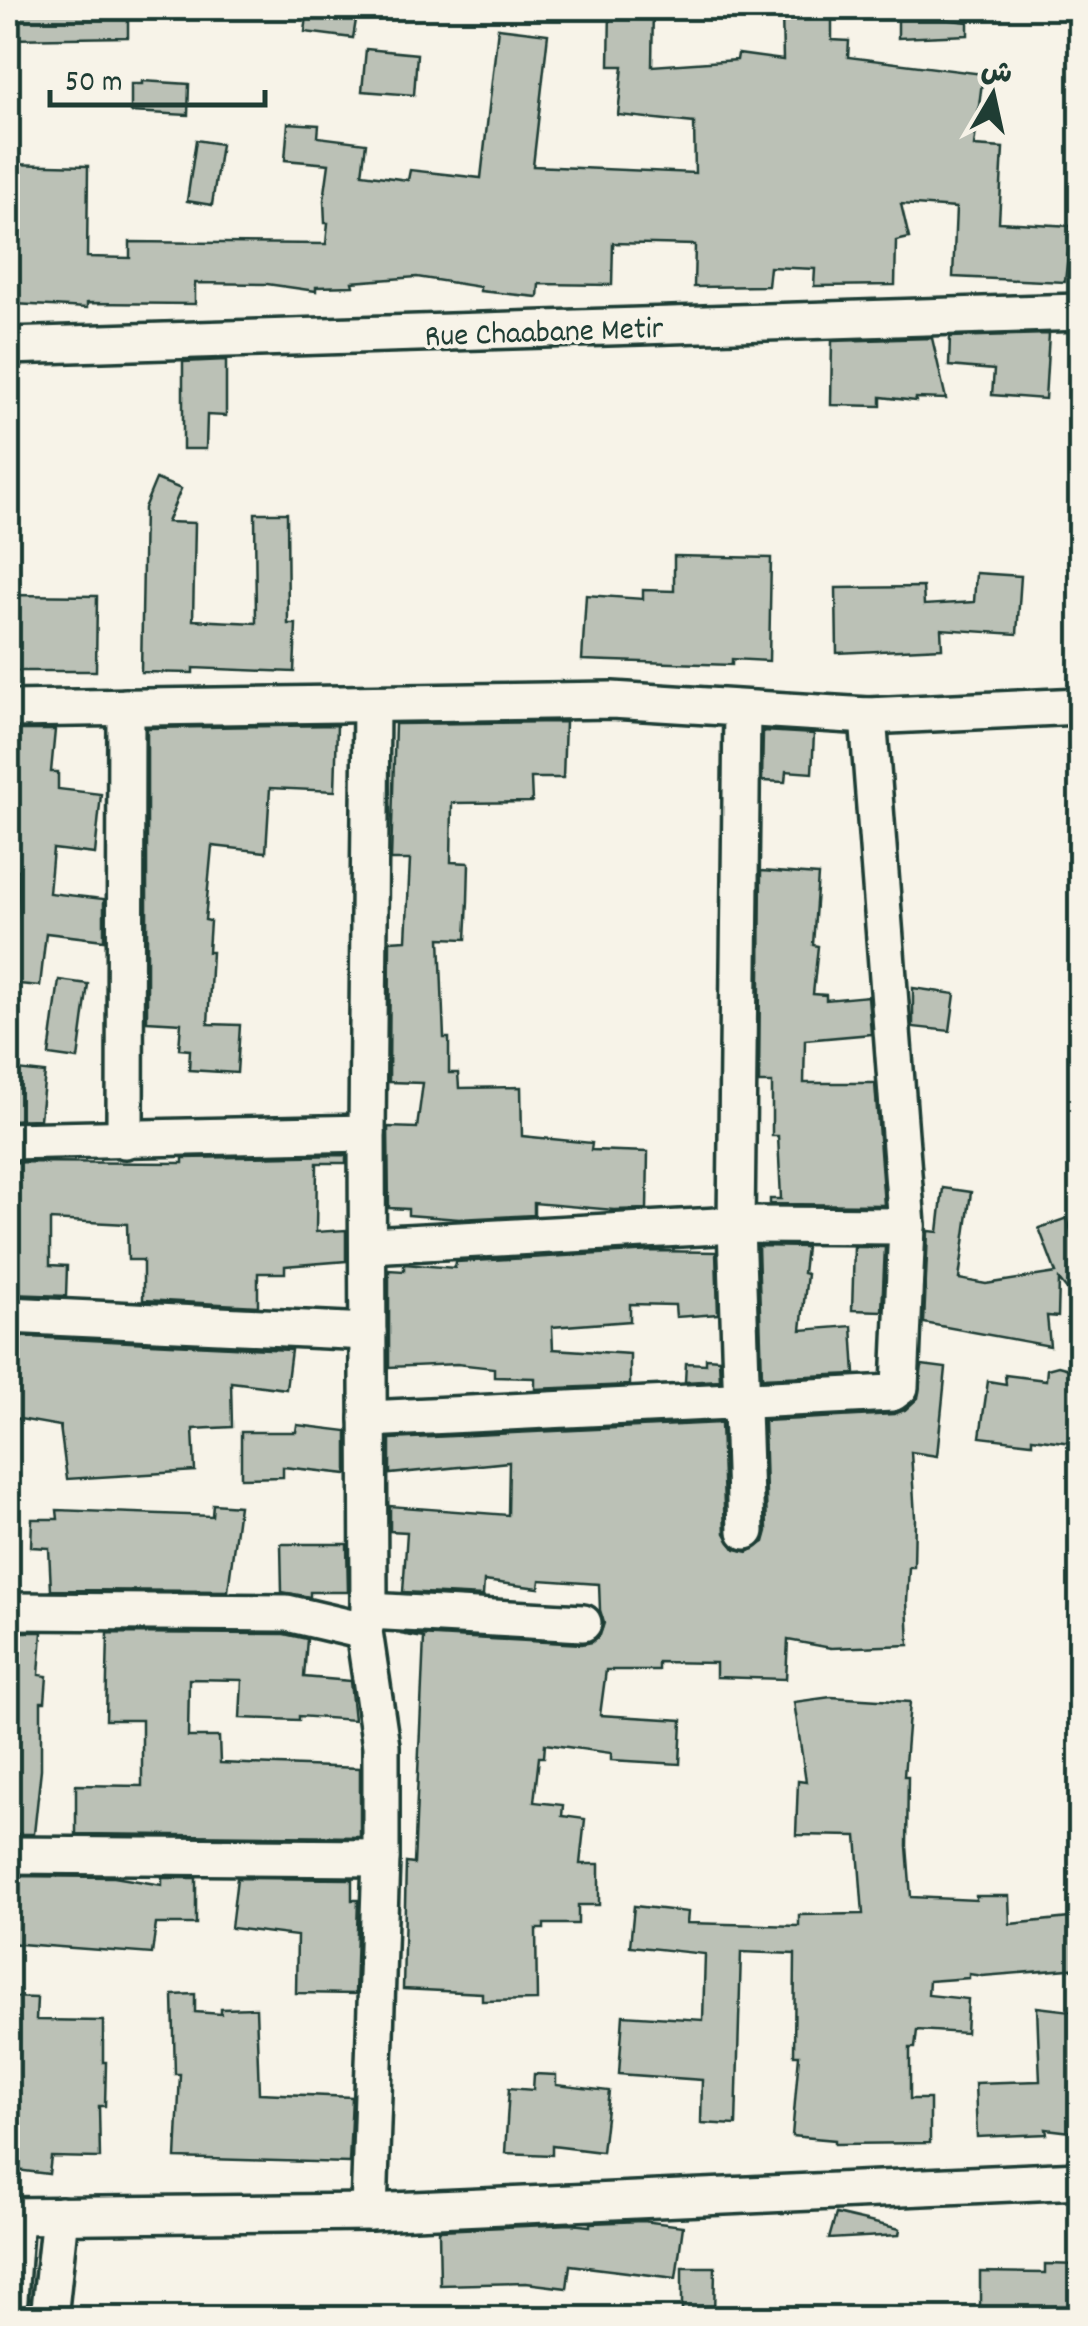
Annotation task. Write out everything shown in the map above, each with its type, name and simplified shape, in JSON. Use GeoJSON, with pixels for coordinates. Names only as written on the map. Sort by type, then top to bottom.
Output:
{"type":"FeatureCollection","features":[{"type":"Feature","properties":{"kind":"street","name":"Rue Chaabane Metir"},"geometry":{"type":"LineString","coordinates":[[8,346],[1080,312]]}},
{"type":"Feature","properties":{"kind":"street"},"geometry":{"type":"LineString","coordinates":[[8,709],[612,700],[868,716],[1080,706]]}},
{"type":"Feature","properties":{"kind":"street"},"geometry":{"type":"LineString","coordinates":[[369,2212],[381,1858],[381,1746],[366,1621],[371,705]]}},
{"type":"Feature","properties":{"kind":"street"},"geometry":{"type":"LineString","coordinates":[[125,1140],[126,707]]}},
{"type":"Feature","properties":{"kind":"street"},"geometry":{"type":"LineString","coordinates":[[742,710],[736,1225],[746,1531]]}},
{"type":"Feature","properties":{"kind":"street"},"geometry":{"type":"LineString","coordinates":[[368,1419],[892,1393],[900,1387],[907,1226],[868,716]]}},
{"type":"Feature","properties":{"kind":"street"},"geometry":{"type":"LineString","coordinates":[[8,1141],[367,1133]]}},
{"type":"Feature","properties":{"kind":"street"},"geometry":{"type":"LineString","coordinates":[[369,1245],[736,1225],[907,1226]]}},
{"type":"Feature","properties":{"kind":"street"},"geometry":{"type":"LineString","coordinates":[[8,1315],[368,1332]]}},
{"type":"Feature","properties":{"kind":"street"},"geometry":{"type":"LineString","coordinates":[[8,1611],[287,1613],[366,1621],[583,1623]]}},
{"type":"Feature","properties":{"kind":"street"},"geometry":{"type":"LineString","coordinates":[[8,1855],[381,1858]]}},
{"type":"Feature","properties":{"kind":"street"},"geometry":{"type":"LineString","coordinates":[[8,2313],[11,2216],[369,2212],[1080,2180]]}},
{"type":"Feature","properties":{"kind":"street"},"geometry":{"type":"LineString","coordinates":[[49,2318],[60,2216]]}},
{"type":"Feature","properties":{"kind":"building"},"geometry":{"type":"Polygon","coordinates":[[[8,8],[128,8],[128,37],[8,39],[8,8]]]}},
{"type":"Feature","properties":{"kind":"building"},"geometry":{"type":"Polygon","coordinates":[[[308,8],[358,8],[353,38],[305,32],[308,8]]]}},
{"type":"Feature","properties":{"kind":"building"},"geometry":{"type":"Polygon","coordinates":[[[610,8],[653,8],[652,66],[737,60],[738,54],[783,60],[782,11],[832,10],[832,40],[849,41],[848,57],[983,74],[974,146],[1003,148],[999,222],[1071,226],[1065,282],[953,277],[956,208],[901,204],[909,238],[896,241],[895,285],[814,286],[815,269],[770,267],[768,286],[694,287],[695,245],[613,243],[612,285],[539,284],[538,297],[480,291],[480,287],[417,277],[352,282],[353,286],[316,287],[316,291],[267,284],[195,283],[195,304],[87,303],[87,308],[15,304],[16,286],[8,285],[8,164],[88,166],[87,257],[130,258],[130,242],[326,244],[324,200],[329,164],[285,160],[288,123],[319,125],[318,137],[366,143],[362,174],[408,180],[410,170],[481,178],[498,28],[548,34],[533,166],[695,173],[694,123],[618,115],[623,66],[609,66],[610,8]]]}},
{"type":"Feature","properties":{"kind":"building"},"geometry":{"type":"Polygon","coordinates":[[[898,14],[968,22],[968,35],[898,38],[898,14]]]}},
{"type":"Feature","properties":{"kind":"building"},"geometry":{"type":"Polygon","coordinates":[[[366,49],[417,54],[414,95],[362,91],[366,49]]]}},
{"type":"Feature","properties":{"kind":"building"},"geometry":{"type":"Polygon","coordinates":[[[131,84],[189,84],[188,115],[131,112],[131,84]]]}},
{"type":"Feature","properties":{"kind":"building"},"geometry":{"type":"Polygon","coordinates":[[[196,140],[221,144],[212,205],[187,201],[196,140]]]}},
{"type":"Feature","properties":{"kind":"building"},"geometry":{"type":"Polygon","coordinates":[[[1049,334],[1045,399],[992,395],[994,370],[949,366],[950,337],[1049,334]]]}},
{"type":"Feature","properties":{"kind":"building"},"geometry":{"type":"Polygon","coordinates":[[[932,338],[946,399],[881,397],[881,406],[831,405],[832,341],[932,338]]]}},
{"type":"Feature","properties":{"kind":"building"},"geometry":{"type":"Polygon","coordinates":[[[226,360],[226,416],[207,415],[206,449],[183,449],[183,362],[226,360]]]}},
{"type":"Feature","properties":{"kind":"building"},"geometry":{"type":"Polygon","coordinates":[[[156,479],[181,489],[167,522],[195,523],[193,620],[256,623],[255,513],[287,513],[288,624],[296,624],[294,672],[193,668],[193,673],[141,672],[144,508],[156,479]]]}},
{"type":"Feature","properties":{"kind":"building"},"geometry":{"type":"Polygon","coordinates":[[[674,556],[771,558],[769,661],[732,659],[732,665],[582,660],[586,595],[643,599],[643,590],[674,591],[674,556]]]}},
{"type":"Feature","properties":{"kind":"building"},"geometry":{"type":"Polygon","coordinates":[[[976,573],[1021,576],[1017,634],[941,629],[942,648],[837,653],[836,588],[923,587],[924,605],[974,602],[976,573]]]}},
{"type":"Feature","properties":{"kind":"building"},"geometry":{"type":"Polygon","coordinates":[[[8,595],[97,596],[96,671],[8,671],[8,595]]]}},
{"type":"Feature","properties":{"kind":"building"},"geometry":{"type":"Polygon","coordinates":[[[565,722],[563,778],[531,778],[532,802],[452,803],[451,862],[469,863],[466,939],[440,938],[449,1073],[458,1073],[459,1088],[521,1087],[522,1136],[592,1143],[591,1150],[648,1152],[647,1209],[534,1203],[534,1215],[459,1219],[408,1215],[408,1209],[389,1208],[388,1127],[417,1128],[423,1083],[389,1082],[390,941],[406,940],[410,860],[391,860],[395,724],[565,722]]]}},
{"type":"Feature","properties":{"kind":"building"},"geometry":{"type":"Polygon","coordinates":[[[337,725],[335,791],[270,788],[266,852],[212,846],[205,920],[210,921],[208,952],[212,952],[208,1024],[240,1025],[237,1073],[189,1070],[190,1050],[179,1049],[181,1023],[147,1021],[147,728],[337,725]]]}},
{"type":"Feature","properties":{"kind":"building"},"geometry":{"type":"Polygon","coordinates":[[[8,730],[55,730],[51,772],[58,772],[58,789],[101,794],[95,854],[53,849],[49,893],[104,899],[104,940],[46,933],[40,986],[8,983],[8,938],[16,939],[19,870],[8,869],[8,730]]]}},
{"type":"Feature","properties":{"kind":"building"},"geometry":{"type":"Polygon","coordinates":[[[763,731],[814,734],[812,773],[786,771],[785,782],[762,781],[763,731]]]}},
{"type":"Feature","properties":{"kind":"building"},"geometry":{"type":"Polygon","coordinates":[[[761,871],[818,875],[813,994],[826,995],[826,1000],[868,996],[871,1034],[805,1040],[804,1083],[875,1083],[884,1205],[770,1204],[770,1199],[781,1199],[778,1136],[772,1136],[772,1083],[759,1083],[761,871]]]}},
{"type":"Feature","properties":{"kind":"building"},"geometry":{"type":"Polygon","coordinates":[[[59,980],[88,984],[78,1059],[49,1055],[59,980]]]}},
{"type":"Feature","properties":{"kind":"building"},"geometry":{"type":"Polygon","coordinates":[[[913,988],[955,994],[950,1031],[913,1027],[913,988]]]}},
{"type":"Feature","properties":{"kind":"building"},"geometry":{"type":"Polygon","coordinates":[[[8,1069],[45,1073],[40,1119],[8,1120],[8,1069]]]}},
{"type":"Feature","properties":{"kind":"building"},"geometry":{"type":"Polygon","coordinates":[[[346,1155],[346,1163],[317,1163],[316,1232],[346,1230],[346,1261],[285,1266],[285,1273],[258,1273],[258,1306],[143,1300],[143,1260],[128,1260],[127,1224],[50,1220],[50,1265],[67,1266],[66,1296],[8,1294],[8,1162],[183,1163],[183,1158],[346,1155]]]}},
{"type":"Feature","properties":{"kind":"building"},"geometry":{"type":"Polygon","coordinates":[[[943,1188],[971,1192],[959,1279],[986,1284],[1056,1273],[1039,1228],[1067,1218],[1075,1243],[1080,1240],[1080,1306],[1059,1280],[1058,1317],[1047,1316],[1050,1346],[924,1323],[928,1231],[938,1232],[943,1188]]]}},
{"type":"Feature","properties":{"kind":"building"},"geometry":{"type":"Polygon","coordinates":[[[758,1246],[806,1247],[801,1330],[852,1326],[855,1374],[762,1378],[758,1246]]]}},
{"type":"Feature","properties":{"kind":"building"},"geometry":{"type":"Polygon","coordinates":[[[854,1247],[885,1247],[882,1311],[852,1310],[854,1247]]]}},
{"type":"Feature","properties":{"kind":"building"},"geometry":{"type":"Polygon","coordinates":[[[653,1251],[716,1252],[718,1314],[676,1317],[675,1305],[630,1304],[630,1321],[552,1327],[553,1349],[630,1354],[630,1385],[535,1389],[535,1378],[494,1377],[494,1368],[457,1364],[389,1367],[389,1270],[404,1271],[404,1264],[455,1268],[456,1262],[653,1251]]]}},
{"type":"Feature","properties":{"kind":"building"},"geometry":{"type":"Polygon","coordinates":[[[8,1336],[291,1350],[286,1389],[231,1382],[232,1427],[193,1429],[195,1471],[67,1479],[60,1426],[8,1417],[8,1336]]]}},
{"type":"Feature","properties":{"kind":"building"},"geometry":{"type":"Polygon","coordinates":[[[706,1358],[719,1359],[720,1380],[685,1382],[686,1363],[706,1364],[706,1358]]]}},
{"type":"Feature","properties":{"kind":"building"},"geometry":{"type":"Polygon","coordinates":[[[922,1365],[946,1368],[937,1456],[911,1452],[915,1517],[914,1567],[909,1567],[907,1601],[909,1645],[831,1648],[788,1640],[786,1679],[716,1677],[716,1663],[658,1662],[658,1670],[606,1670],[600,1715],[682,1720],[680,1764],[611,1760],[611,1753],[545,1744],[544,1757],[539,1757],[534,1802],[563,1805],[562,1816],[585,1819],[580,1864],[599,1864],[599,1905],[578,1905],[578,1924],[544,1924],[544,1929],[536,1929],[537,2000],[482,2001],[482,1993],[403,1989],[406,1863],[414,1864],[424,1638],[400,1634],[582,1644],[600,1635],[604,1623],[599,1584],[540,1580],[539,1588],[484,1581],[483,1596],[403,1592],[407,1532],[390,1531],[390,1506],[508,1515],[509,1462],[390,1474],[390,1439],[721,1423],[725,1533],[735,1549],[748,1552],[764,1542],[767,1531],[764,1421],[894,1414],[918,1398],[922,1365]]]}},
{"type":"Feature","properties":{"kind":"building"},"geometry":{"type":"Polygon","coordinates":[[[1058,1366],[1080,1372],[1080,1401],[1077,1400],[1072,1443],[980,1437],[988,1381],[1006,1384],[1005,1375],[1046,1380],[1047,1369],[1058,1366]]]}},
{"type":"Feature","properties":{"kind":"building"},"geometry":{"type":"Polygon","coordinates":[[[297,1425],[347,1431],[347,1474],[283,1467],[283,1477],[241,1478],[241,1432],[296,1432],[297,1425]]]}},
{"type":"Feature","properties":{"kind":"building"},"geometry":{"type":"Polygon","coordinates":[[[213,1504],[239,1506],[228,1591],[51,1590],[49,1548],[31,1547],[32,1519],[58,1519],[57,1510],[212,1516],[213,1504]]]}},
{"type":"Feature","properties":{"kind":"building"},"geometry":{"type":"Polygon","coordinates":[[[281,1544],[347,1544],[348,1592],[310,1592],[310,1597],[282,1592],[281,1544]]]}},
{"type":"Feature","properties":{"kind":"building"},"geometry":{"type":"Polygon","coordinates":[[[8,1632],[42,1632],[39,1675],[47,1676],[45,1702],[41,1702],[41,1769],[34,1834],[8,1834],[8,1632]]]}},
{"type":"Feature","properties":{"kind":"building"},"geometry":{"type":"Polygon","coordinates":[[[108,1633],[284,1634],[307,1639],[304,1677],[350,1681],[354,1720],[299,1716],[299,1720],[240,1718],[242,1680],[189,1679],[188,1737],[219,1737],[220,1763],[360,1768],[360,1837],[76,1834],[76,1785],[142,1786],[142,1720],[106,1720],[108,1633]]]}},
{"type":"Feature","properties":{"kind":"building"},"geometry":{"type":"Polygon","coordinates":[[[831,1697],[910,1702],[904,1776],[908,1776],[911,1897],[976,1900],[976,1896],[1009,1896],[1010,1924],[1080,1917],[1080,1968],[969,1974],[969,1978],[929,1981],[928,1995],[968,1999],[966,2033],[917,2030],[915,2048],[910,2048],[910,2099],[930,2099],[930,2143],[835,2144],[835,2140],[792,2136],[799,2055],[794,2055],[795,1954],[741,1952],[736,2125],[701,2123],[702,2080],[619,2074],[623,2015],[703,2020],[705,1954],[630,1946],[634,1906],[688,1912],[687,1923],[799,1926],[799,1915],[863,1914],[857,1836],[796,1835],[798,1781],[806,1782],[794,1702],[831,1697]]]}},
{"type":"Feature","properties":{"kind":"building"},"geometry":{"type":"Polygon","coordinates":[[[8,1876],[114,1877],[162,1885],[162,1878],[196,1878],[196,1924],[156,1924],[152,1954],[8,1943],[8,1876]]]}},
{"type":"Feature","properties":{"kind":"building"},"geometry":{"type":"Polygon","coordinates":[[[237,1878],[352,1879],[352,1900],[358,1900],[355,1994],[296,1993],[297,1936],[231,1928],[237,1878]]]}},
{"type":"Feature","properties":{"kind":"building"},"geometry":{"type":"Polygon","coordinates":[[[195,1994],[195,2012],[221,2014],[221,2009],[256,2008],[259,2093],[352,2097],[349,2163],[176,2158],[180,2074],[175,2074],[173,1995],[195,1994]]]}},
{"type":"Feature","properties":{"kind":"building"},"geometry":{"type":"Polygon","coordinates":[[[8,1997],[37,1998],[36,2020],[103,2021],[106,2062],[105,2106],[99,2106],[100,2158],[51,2157],[49,2174],[8,2169],[8,1997]]]}},
{"type":"Feature","properties":{"kind":"building"},"geometry":{"type":"Polygon","coordinates":[[[1037,2007],[1080,2012],[1080,2133],[1046,2129],[1047,2134],[977,2137],[975,2083],[1040,2081],[1037,2007]]]}},
{"type":"Feature","properties":{"kind":"building"},"geometry":{"type":"Polygon","coordinates":[[[534,2074],[556,2075],[556,2085],[609,2091],[602,2152],[552,2146],[552,2155],[505,2153],[509,2088],[533,2090],[534,2074]]]}},
{"type":"Feature","properties":{"kind":"building"},"geometry":{"type":"Polygon","coordinates":[[[836,2214],[900,2229],[899,2235],[829,2239],[836,2214]]]}},
{"type":"Feature","properties":{"kind":"building"},"geometry":{"type":"Polygon","coordinates":[[[643,2221],[683,2226],[676,2278],[570,2265],[567,2288],[526,2283],[440,2285],[439,2230],[643,2221]]]}},
{"type":"Feature","properties":{"kind":"building"},"geometry":{"type":"Polygon","coordinates":[[[1045,2264],[1080,2265],[1080,2318],[980,2318],[980,2272],[1045,2273],[1045,2264]]]}},
{"type":"Feature","properties":{"kind":"building"},"geometry":{"type":"Polygon","coordinates":[[[682,2267],[715,2267],[714,2318],[682,2318],[682,2267]]]}}]}
